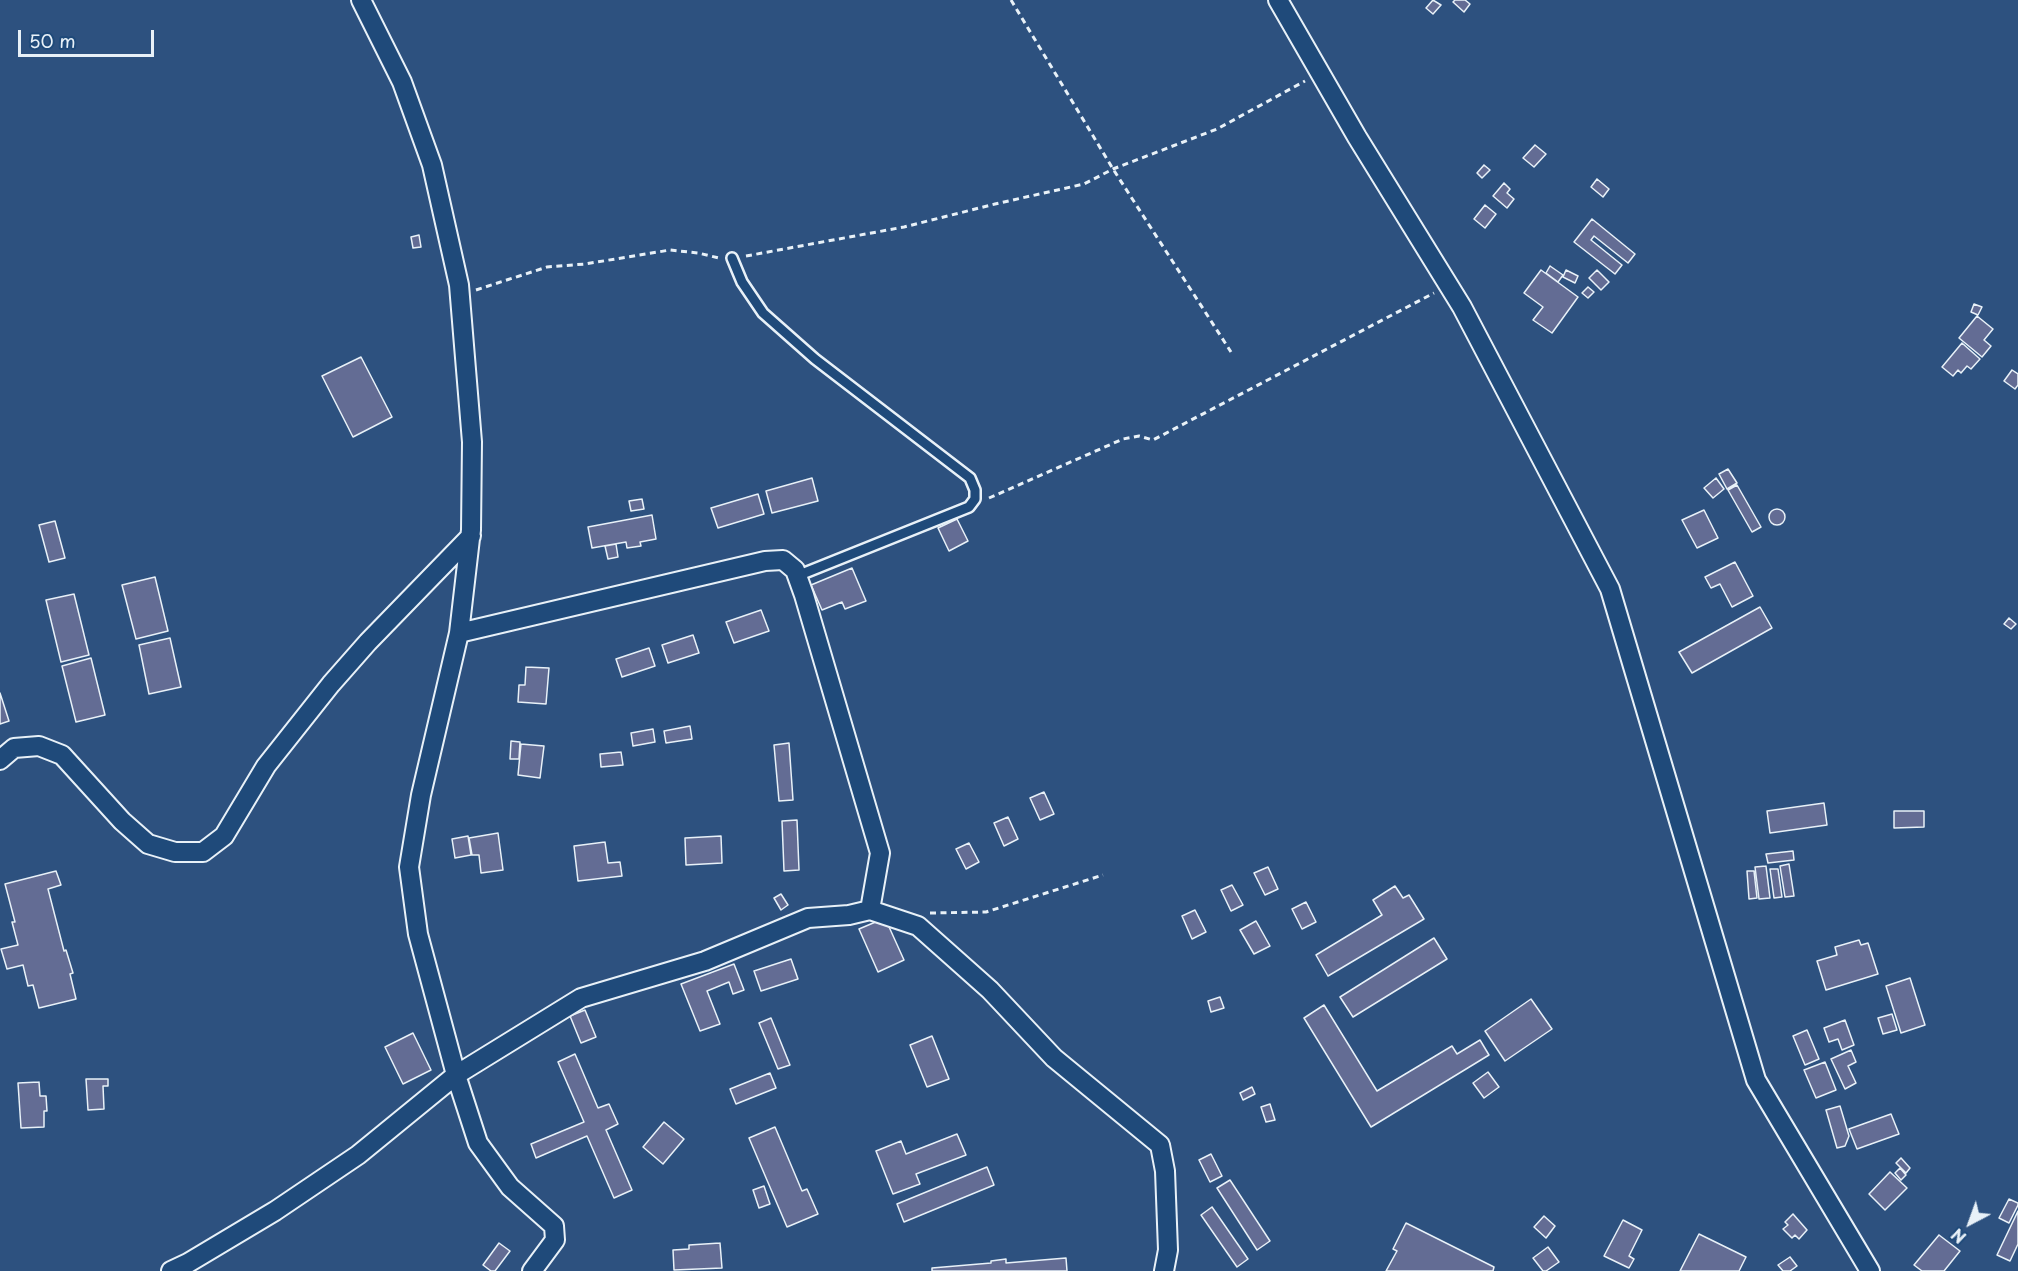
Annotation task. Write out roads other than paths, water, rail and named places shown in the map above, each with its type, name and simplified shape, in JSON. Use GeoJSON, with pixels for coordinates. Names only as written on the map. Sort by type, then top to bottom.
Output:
{"type":"FeatureCollection","features":[{"type":"Feature","properties":{"kind":"street"},"geometry":{"type":"LineString","coordinates":[[361,0],[402,82],[432,165],[460,296],[472,442],[471,536],[459,633],[422,795],[410,867],[418,934],[456,1075],[478,1143],[510,1187],[554,1226],[555,1240],[532,1271]]}},
{"type":"Feature","properties":{"kind":"street"},"geometry":{"type":"LineString","coordinates":[[1278,0],[1357,137],[1462,307],[1610,589],[1756,1080],[1870,1271]]}},
{"type":"Feature","properties":{"kind":"street"},"geometry":{"type":"LineString","coordinates":[[0,760],[14,748],[39,746],[62,755],[122,821],[148,844],[175,852],[203,852],[224,836],[266,766],[331,684],[368,642],[471,536]]}},
{"type":"Feature","properties":{"kind":"street"},"geometry":{"type":"LineString","coordinates":[[459,633],[765,561],[783,560],[795,570],[797,576],[880,853],[870,910]]}},
{"type":"Feature","properties":{"kind":"street"},"geometry":{"type":"LineString","coordinates":[[171,1271],[275,1211],[358,1155],[456,1075],[580,998],[705,961],[808,918],[849,915],[870,910],[918,926],[990,990],[1054,1058],[1160,1145],[1165,1171],[1168,1250],[1164,1271]]}},
{"type":"Feature","properties":{"kind":"lane"},"geometry":{"type":"LineString","coordinates":[[732,258],[742,282],[763,313],[815,359],[970,478],[975,489],[975,500],[969,507],[797,576]]}}]}
